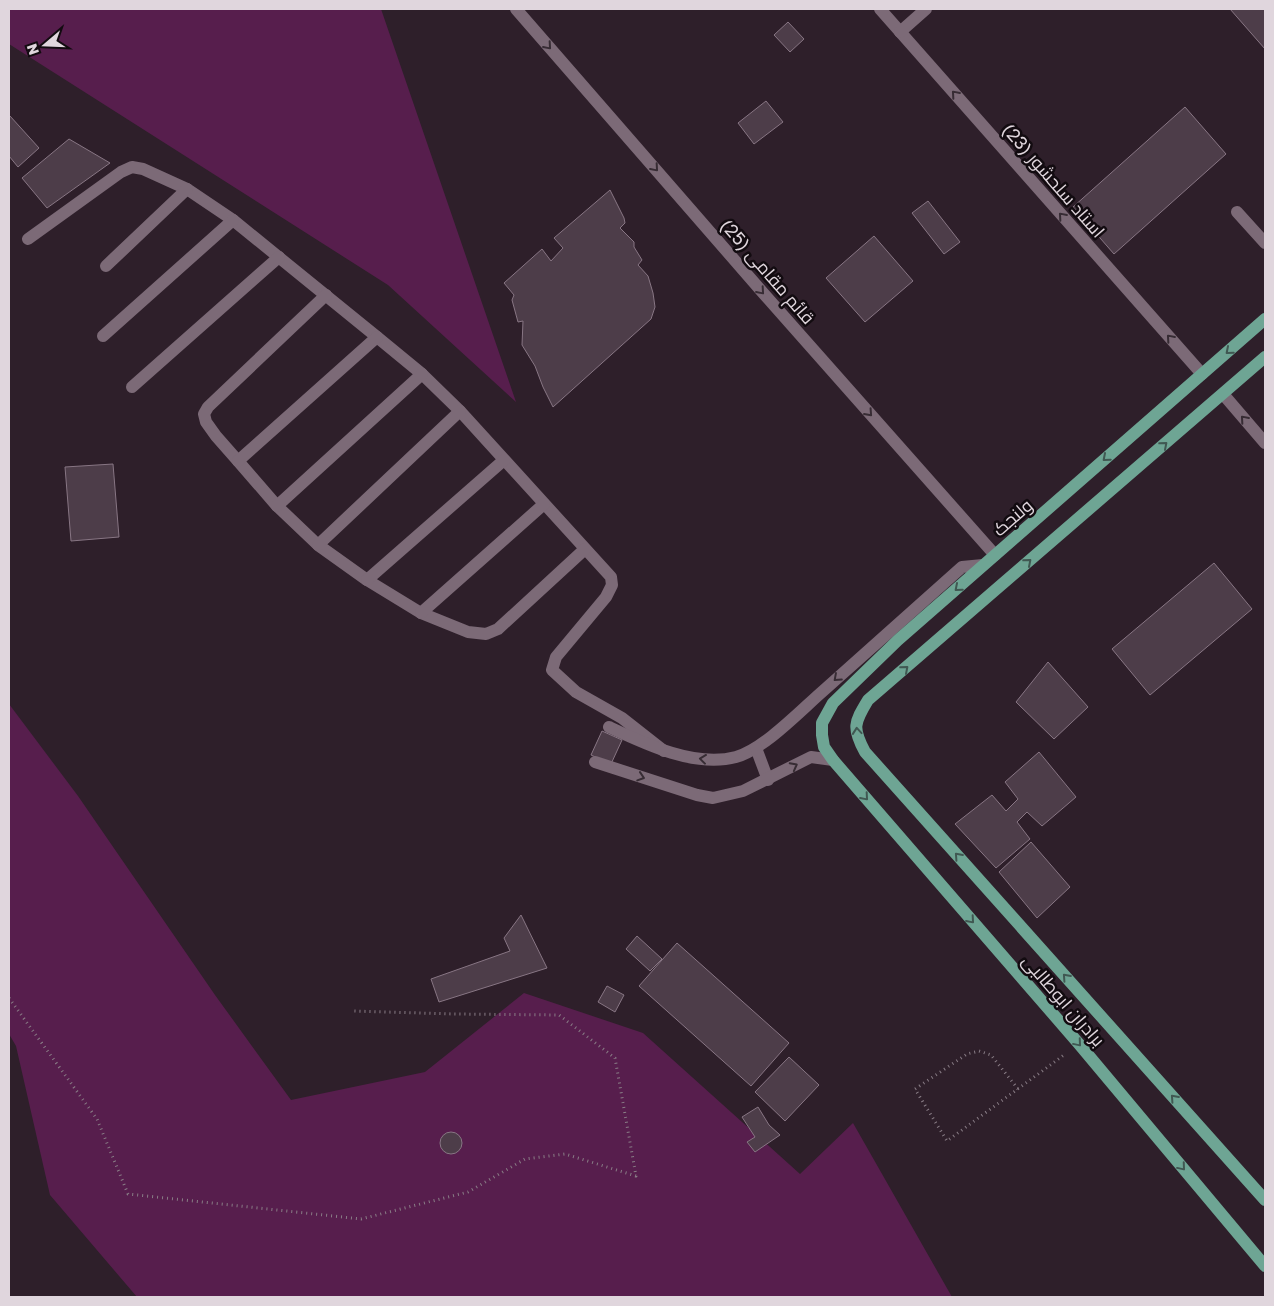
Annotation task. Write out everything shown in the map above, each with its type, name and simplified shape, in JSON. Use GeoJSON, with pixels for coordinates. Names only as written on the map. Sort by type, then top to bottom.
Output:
{"type":"FeatureCollection","features":[{"type":"Feature","properties":{"kind":"main road","name":"ولنجک"},"geometry":{"type":"LineString","coordinates":[[833,760],[824,747],[822,723],[833,702],[898,640],[1265,319]]}},
{"type":"Feature","properties":{"kind":"main road"},"geometry":{"type":"LineString","coordinates":[[1223,394],[1265,357]]}},
{"type":"Feature","properties":{"kind":"main road","name":"برادران ابوطالبی"},"geometry":{"type":"LineString","coordinates":[[1223,394],[868,700],[857,718],[856,736],[865,752],[1265,1200]]}},
{"type":"Feature","properties":{"kind":"main road","name":"برادران ابوطالبی"},"geometry":{"type":"LineString","coordinates":[[833,760],[1079,1044],[1265,1266]]}},
{"type":"Feature","properties":{"kind":"street","name":"قائم مقامی (25)"},"geometry":{"type":"LineString","coordinates":[[516,9],[764,294],[995,555]]}},
{"type":"Feature","properties":{"kind":"street","name":"استاد سلحشور (23)"},"geometry":{"type":"LineString","coordinates":[[880,9],[1202,374]]}},
{"type":"Feature","properties":{"kind":"street"},"geometry":{"type":"LineString","coordinates":[[900,32],[926,9]]}},
{"type":"Feature","properties":{"kind":"street"},"geometry":{"type":"LineString","coordinates":[[28,239],[132,166],[187,188],[233,220],[279,257],[422,374],[460,411],[611,577],[612,585],[606,597],[556,657],[552,670],[576,692],[622,718],[664,751]]}},
{"type":"Feature","properties":{"kind":"street"},"geometry":{"type":"LineString","coordinates":[[106,266],[187,188]]}},
{"type":"Feature","properties":{"kind":"street"},"geometry":{"type":"LineString","coordinates":[[1237,212],[1265,244]]}},
{"type":"Feature","properties":{"kind":"street"},"geometry":{"type":"LineString","coordinates":[[103,336],[233,220]]}},
{"type":"Feature","properties":{"kind":"street"},"geometry":{"type":"LineString","coordinates":[[132,387],[279,257]]}},
{"type":"Feature","properties":{"kind":"street"},"geometry":{"type":"LineString","coordinates":[[326,295],[208,407],[204,414],[206,422],[216,436],[277,506],[318,545],[367,580],[421,613],[468,632],[486,634],[498,628],[585,548]]}},
{"type":"Feature","properties":{"kind":"street"},"geometry":{"type":"LineString","coordinates":[[238,461],[377,337]]}},
{"type":"Feature","properties":{"kind":"street"},"geometry":{"type":"LineString","coordinates":[[277,506],[422,374]]}},
{"type":"Feature","properties":{"kind":"street"},"geometry":{"type":"LineString","coordinates":[[1223,394],[1265,443]]}},
{"type":"Feature","properties":{"kind":"street"},"geometry":{"type":"LineString","coordinates":[[318,545],[460,411]]}},
{"type":"Feature","properties":{"kind":"street"},"geometry":{"type":"LineString","coordinates":[[367,580],[504,460]]}},
{"type":"Feature","properties":{"kind":"street"},"geometry":{"type":"LineString","coordinates":[[421,613],[544,504]]}},
{"type":"Feature","properties":{"kind":"street"},"geometry":{"type":"LineString","coordinates":[[609,727],[664,751],[707,760],[735,757],[756,748],[962,567],[983,565]]}},
{"type":"Feature","properties":{"kind":"street"},"geometry":{"type":"LineString","coordinates":[[756,748],[768,780]]}},
{"type":"Feature","properties":{"kind":"street"},"geometry":{"type":"LineString","coordinates":[[595,762],[697,795],[713,798],[743,791],[811,757],[833,760]]}},
{"type":"Feature","properties":{"kind":"path"},"geometry":{"type":"LineString","coordinates":[[9,998],[97,1119],[128,1194],[361,1219],[468,1192],[525,1160],[565,1154],[636,1176],[615,1058],[559,1015],[352,1011]]}},
{"type":"Feature","properties":{"kind":"path"},"geometry":{"type":"LineString","coordinates":[[1018,1089],[991,1055],[980,1052],[967,1054],[915,1089],[947,1141],[1018,1089],[1079,1044]]}},
{"type":"Feature","properties":{"kind":"shaded area"},"geometry":{"type":"Polygon","coordinates":[[[9,9],[381,9],[516,402],[388,285],[9,44],[9,9]]]}},
{"type":"Feature","properties":{"kind":"shaded area"},"geometry":{"type":"Polygon","coordinates":[[[9,704],[78,796],[215,995],[291,1100],[425,1072],[524,993],[643,1033],[800,1174],[853,1123],[952,1297],[137,1297],[50,1195],[16,1046],[9,1034],[9,704]]]}},
{"type":"Feature","properties":{"kind":"building"},"geometry":{"type":"Polygon","coordinates":[[[1230,9],[1265,9],[1265,49],[1230,9]]]}},
{"type":"Feature","properties":{"kind":"building"},"geometry":{"type":"Polygon","coordinates":[[[788,22],[804,39],[790,52],[774,35],[788,22]]]}},
{"type":"Feature","properties":{"kind":"building"},"geometry":{"type":"Polygon","coordinates":[[[766,101],[783,122],[754,144],[738,123],[766,101]]]}},
{"type":"Feature","properties":{"kind":"building"},"geometry":{"type":"Polygon","coordinates":[[[1185,107],[1226,154],[1114,254],[1073,207],[1185,107]]]}},
{"type":"Feature","properties":{"kind":"building"},"geometry":{"type":"Polygon","coordinates":[[[10,116],[39,148],[18,167],[9,156],[10,116]]]}},
{"type":"Feature","properties":{"kind":"building"},"geometry":{"type":"Polygon","coordinates":[[[69,139],[110,163],[47,208],[22,178],[69,139]]]}},
{"type":"Feature","properties":{"kind":"building"},"geometry":{"type":"Polygon","coordinates":[[[610,190],[624,218],[625,223],[620,228],[634,242],[634,247],[642,260],[638,265],[648,276],[655,307],[651,319],[553,407],[535,366],[522,345],[523,321],[518,322],[512,300],[514,295],[504,283],[542,249],[551,261],[563,248],[554,238],[610,190]]]}},
{"type":"Feature","properties":{"kind":"building"},"geometry":{"type":"Polygon","coordinates":[[[928,201],[960,242],[944,254],[912,213],[928,201]]]}},
{"type":"Feature","properties":{"kind":"building"},"geometry":{"type":"Polygon","coordinates":[[[874,236],[913,281],[865,322],[826,278],[874,236]]]}},
{"type":"Feature","properties":{"kind":"building"},"geometry":{"type":"Polygon","coordinates":[[[113,464],[119,537],[71,541],[65,467],[113,464]]]}},
{"type":"Feature","properties":{"kind":"building"},"geometry":{"type":"Polygon","coordinates":[[[1214,563],[1252,609],[1150,695],[1112,649],[1214,563]]]}},
{"type":"Feature","properties":{"kind":"building"},"geometry":{"type":"Polygon","coordinates":[[[1048,662],[1088,707],[1054,739],[1016,702],[1048,662]]]}},
{"type":"Feature","properties":{"kind":"building"},"geometry":{"type":"Polygon","coordinates":[[[602,731],[622,740],[611,764],[591,755],[602,731]]]}},
{"type":"Feature","properties":{"kind":"building"},"geometry":{"type":"Polygon","coordinates":[[[1039,752],[1076,797],[1042,826],[1027,812],[1017,822],[1030,839],[996,868],[955,824],[992,795],[1006,811],[1018,799],[1005,782],[1039,752]]]}},
{"type":"Feature","properties":{"kind":"building"},"geometry":{"type":"Polygon","coordinates":[[[1031,842],[1070,887],[1037,918],[999,872],[1031,842]]]}},
{"type":"Feature","properties":{"kind":"building"},"geometry":{"type":"Polygon","coordinates":[[[521,915],[547,968],[439,1002],[431,979],[510,951],[504,938],[521,915]]]}},
{"type":"Feature","properties":{"kind":"building"},"geometry":{"type":"Polygon","coordinates":[[[637,936],[662,959],[650,971],[626,949],[637,936]]]}},
{"type":"Feature","properties":{"kind":"building"},"geometry":{"type":"Polygon","coordinates":[[[677,943],[789,1043],[751,1086],[639,986],[677,943]]]}},
{"type":"Feature","properties":{"kind":"building"},"geometry":{"type":"Polygon","coordinates":[[[607,986],[624,995],[615,1012],[598,1002],[607,986]]]}},
{"type":"Feature","properties":{"kind":"building"},"geometry":{"type":"Polygon","coordinates":[[[789,1057],[819,1085],[785,1121],[755,1092],[789,1057]]]}},
{"type":"Feature","properties":{"kind":"building"},"geometry":{"type":"Polygon","coordinates":[[[758,1107],[769,1125],[780,1135],[755,1152],[747,1142],[755,1137],[742,1117],[758,1107]]]}},
{"type":"Feature","properties":{"kind":"building"},"geometry":{"type":"Polygon","coordinates":[[[451,1132],[459,1135],[462,1143],[459,1151],[451,1154],[443,1151],[440,1143],[443,1135],[451,1132]]]}}]}
